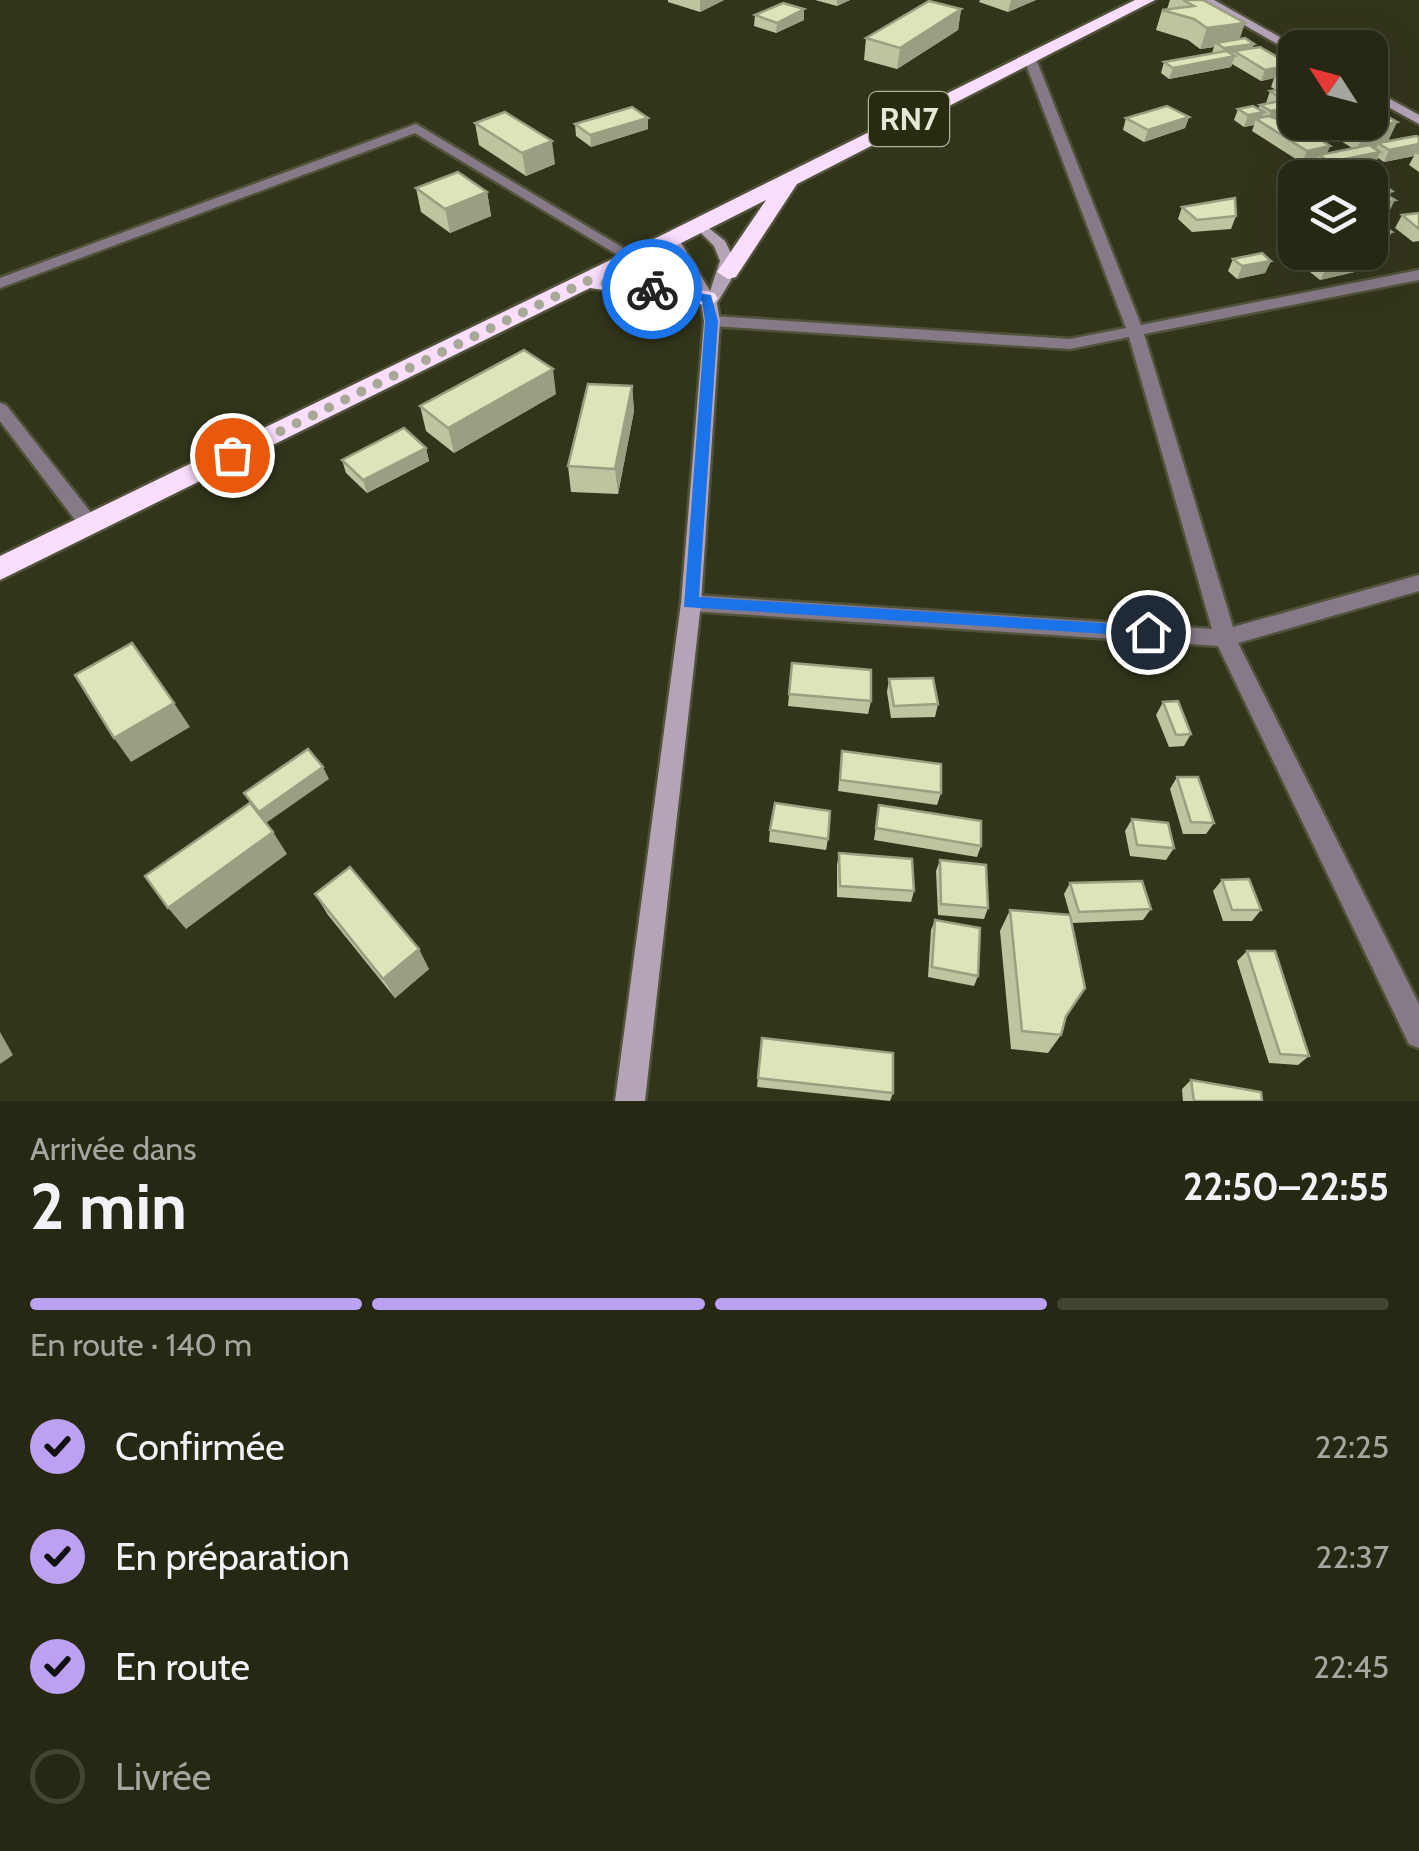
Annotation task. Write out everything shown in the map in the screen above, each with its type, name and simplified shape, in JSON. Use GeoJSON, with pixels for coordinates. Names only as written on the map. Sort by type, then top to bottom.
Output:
{"type":"FeatureCollection","features":[{"type":"Feature","properties":{"kind":"highway","name":"RN7"},"geometry":{"type":"LineString","coordinates":[[0,569],[672,240],[1147,0]]}},
{"type":"Feature","properties":{"kind":"highway"},"geometry":{"type":"LineString","coordinates":[[728,272],[790,178]]}},
{"type":"Feature","properties":{"kind":"highway"},"geometry":{"type":"LineString","coordinates":[[587,281],[709,307]]}},
{"type":"Feature","properties":{"kind":"street"},"geometry":{"type":"LineString","coordinates":[[1206,0],[1278,40]]}},
{"type":"Feature","properties":{"kind":"street"},"geometry":{"type":"LineString","coordinates":[[1030,59],[1134,331],[1225,638],[1419,1034]]}},
{"type":"Feature","properties":{"kind":"street"},"geometry":{"type":"LineString","coordinates":[[1388,102],[1419,120]]}},
{"type":"Feature","properties":{"kind":"street"},"geometry":{"type":"LineString","coordinates":[[0,284],[416,128],[633,258]]}},
{"type":"Feature","properties":{"kind":"street"},"geometry":{"type":"LineString","coordinates":[[630,1101],[690,602],[709,307],[728,272],[729,258],[724,246],[700,225]]}},
{"type":"Feature","properties":{"kind":"street"},"geometry":{"type":"LineString","coordinates":[[672,240],[709,307]]}},
{"type":"Feature","properties":{"kind":"street"},"geometry":{"type":"LineString","coordinates":[[709,307],[1070,344],[1419,275]]}},
{"type":"Feature","properties":{"kind":"street"},"geometry":{"type":"LineString","coordinates":[[0,409],[89,524]]}},
{"type":"Feature","properties":{"kind":"street"},"geometry":{"type":"LineString","coordinates":[[690,602],[1225,638],[1419,583]]}},
{"type":"Feature","properties":{"kind":"building"},"geometry":{"type":"Polygon","coordinates":[[[1183,0],[1203,0],[1245,23],[1207,28],[1194,19],[1162,10],[1194,6],[1183,0]]]}},
{"type":"Feature","properties":{"kind":"building"},"geometry":{"type":"Polygon","coordinates":[[[929,1],[961,9],[900,48],[866,38],[929,1]]]}},
{"type":"Feature","properties":{"kind":"building"},"geometry":{"type":"Polygon","coordinates":[[[783,3],[804,9],[777,23],[755,15],[783,3]]]}},
{"type":"Feature","properties":{"kind":"building"},"geometry":{"type":"Polygon","coordinates":[[[1245,38],[1254,44],[1224,48],[1216,43],[1245,38]]]}},
{"type":"Feature","properties":{"kind":"building"},"geometry":{"type":"Polygon","coordinates":[[[1260,47],[1278,57],[1278,68],[1265,70],[1234,51],[1260,47]]]}},
{"type":"Feature","properties":{"kind":"building"},"geometry":{"type":"Polygon","coordinates":[[[1226,51],[1235,56],[1173,68],[1164,62],[1226,51]]]}},
{"type":"Feature","properties":{"kind":"building"},"geometry":{"type":"Polygon","coordinates":[[[1278,101],[1278,110],[1271,111],[1260,105],[1278,101]]]}},
{"type":"Feature","properties":{"kind":"building"},"geometry":{"type":"Polygon","coordinates":[[[1167,106],[1189,117],[1148,130],[1126,118],[1167,106]]]}},
{"type":"Feature","properties":{"kind":"building"},"geometry":{"type":"Polygon","coordinates":[[[1253,106],[1264,112],[1248,115],[1238,109],[1253,106]]]}},
{"type":"Feature","properties":{"kind":"building"},"geometry":{"type":"Polygon","coordinates":[[[632,107],[648,118],[590,135],[575,124],[632,107]]]}},
{"type":"Feature","properties":{"kind":"building"},"geometry":{"type":"Polygon","coordinates":[[[505,112],[552,141],[522,153],[475,123],[505,112]]]}},
{"type":"Feature","properties":{"kind":"building"},"geometry":{"type":"Polygon","coordinates":[[[1256,119],[1278,119],[1278,133],[1256,119]]]}},
{"type":"Feature","properties":{"kind":"building"},"geometry":{"type":"Polygon","coordinates":[[[1416,136],[1419,144],[1389,150],[1378,143],[1416,136]]]}},
{"type":"Feature","properties":{"kind":"building"},"geometry":{"type":"Polygon","coordinates":[[[1289,140],[1321,140],[1330,146],[1307,151],[1289,140]]]}},
{"type":"Feature","properties":{"kind":"building"},"geometry":{"type":"Polygon","coordinates":[[[1369,145],[1380,152],[1340,160],[1327,160],[1319,155],[1369,145]]]}},
{"type":"Feature","properties":{"kind":"building"},"geometry":{"type":"Polygon","coordinates":[[[458,172],[487,192],[445,209],[416,188],[458,172]]]}},
{"type":"Feature","properties":{"kind":"building"},"geometry":{"type":"Polygon","coordinates":[[[1235,198],[1236,216],[1197,220],[1182,207],[1235,198]]]}},
{"type":"Feature","properties":{"kind":"building"},"geometry":{"type":"Polygon","coordinates":[[[1419,213],[1419,229],[1402,215],[1419,213]]]}},
{"type":"Feature","properties":{"kind":"building"},"geometry":{"type":"Polygon","coordinates":[[[1262,253],[1271,261],[1242,266],[1233,259],[1262,253]]]}},
{"type":"Feature","properties":{"kind":"building"},"geometry":{"type":"Polygon","coordinates":[[[524,350],[553,369],[448,428],[420,406],[524,350]]]}},
{"type":"Feature","properties":{"kind":"building"},"geometry":{"type":"Polygon","coordinates":[[[588,384],[632,386],[615,469],[568,466],[588,384]]]}},
{"type":"Feature","properties":{"kind":"building"},"geometry":{"type":"Polygon","coordinates":[[[404,428],[426,448],[363,480],[342,460],[404,428]]]}},
{"type":"Feature","properties":{"kind":"building"},"geometry":{"type":"Polygon","coordinates":[[[132,643],[174,703],[114,738],[75,675],[132,643]]]}},
{"type":"Feature","properties":{"kind":"building"},"geometry":{"type":"Polygon","coordinates":[[[792,663],[871,670],[871,701],[789,694],[792,663]]]}},
{"type":"Feature","properties":{"kind":"building"},"geometry":{"type":"Polygon","coordinates":[[[933,678],[938,704],[894,706],[889,679],[933,678]]]}},
{"type":"Feature","properties":{"kind":"building"},"geometry":{"type":"Polygon","coordinates":[[[1178,701],[1191,734],[1176,735],[1163,702],[1178,701]]]}},
{"type":"Feature","properties":{"kind":"building"},"geometry":{"type":"Polygon","coordinates":[[[308,749],[323,767],[259,812],[244,793],[308,749]]]}},
{"type":"Feature","properties":{"kind":"building"},"geometry":{"type":"Polygon","coordinates":[[[842,751],[941,764],[941,793],[840,780],[842,751]]]}},
{"type":"Feature","properties":{"kind":"building"},"geometry":{"type":"Polygon","coordinates":[[[1177,777],[1198,777],[1214,823],[1191,822],[1177,777]]]}},
{"type":"Feature","properties":{"kind":"building"},"geometry":{"type":"Polygon","coordinates":[[[250,803],[273,832],[168,908],[145,876],[250,803]]]}},
{"type":"Feature","properties":{"kind":"building"},"geometry":{"type":"Polygon","coordinates":[[[775,803],[830,811],[828,839],[770,830],[775,803]]]}},
{"type":"Feature","properties":{"kind":"building"},"geometry":{"type":"Polygon","coordinates":[[[879,805],[981,821],[981,846],[876,828],[879,805]]]}},
{"type":"Feature","properties":{"kind":"building"},"geometry":{"type":"Polygon","coordinates":[[[1132,819],[1168,823],[1174,848],[1137,845],[1132,819]]]}},
{"type":"Feature","properties":{"kind":"building"},"geometry":{"type":"Polygon","coordinates":[[[839,853],[912,859],[914,891],[840,886],[839,853]]]}},
{"type":"Feature","properties":{"kind":"building"},"geometry":{"type":"Polygon","coordinates":[[[940,860],[986,865],[988,908],[941,904],[940,860]]]}},
{"type":"Feature","properties":{"kind":"building"},"geometry":{"type":"Polygon","coordinates":[[[350,867],[419,949],[383,979],[315,894],[350,867]]]}},
{"type":"Feature","properties":{"kind":"building"},"geometry":{"type":"Polygon","coordinates":[[[1249,879],[1261,910],[1232,910],[1222,880],[1249,879]]]}},
{"type":"Feature","properties":{"kind":"building"},"geometry":{"type":"Polygon","coordinates":[[[1142,881],[1151,909],[1079,912],[1070,883],[1142,881]]]}},
{"type":"Feature","properties":{"kind":"building"},"geometry":{"type":"Polygon","coordinates":[[[1010,910],[1070,915],[1085,988],[1066,1016],[1061,1035],[1022,1031],[1010,910]]]}},
{"type":"Feature","properties":{"kind":"building"},"geometry":{"type":"Polygon","coordinates":[[[935,920],[980,928],[978,976],[932,967],[935,920]]]}},
{"type":"Feature","properties":{"kind":"building"},"geometry":{"type":"Polygon","coordinates":[[[1247,951],[1275,951],[1309,1056],[1280,1054],[1247,951]]]}},
{"type":"Feature","properties":{"kind":"building"},"geometry":{"type":"Polygon","coordinates":[[[762,1038],[893,1053],[893,1093],[758,1078],[762,1038]]]}},
{"type":"Feature","properties":{"kind":"building"},"geometry":{"type":"Polygon","coordinates":[[[1191,1080],[1261,1092],[1262,1101],[1194,1101],[1191,1080]]]}},
{"type":"Feature","properties":{"kind":"way so far"},"geometry":{"type":"LineString","coordinates":[[232,455],[587,281],[652,289]]}},
{"type":"Feature","properties":{"kind":"route"},"geometry":{"type":"LineString","coordinates":[[652,289],[706,298],[712,321],[690,602],[1148,632]]}}]}
